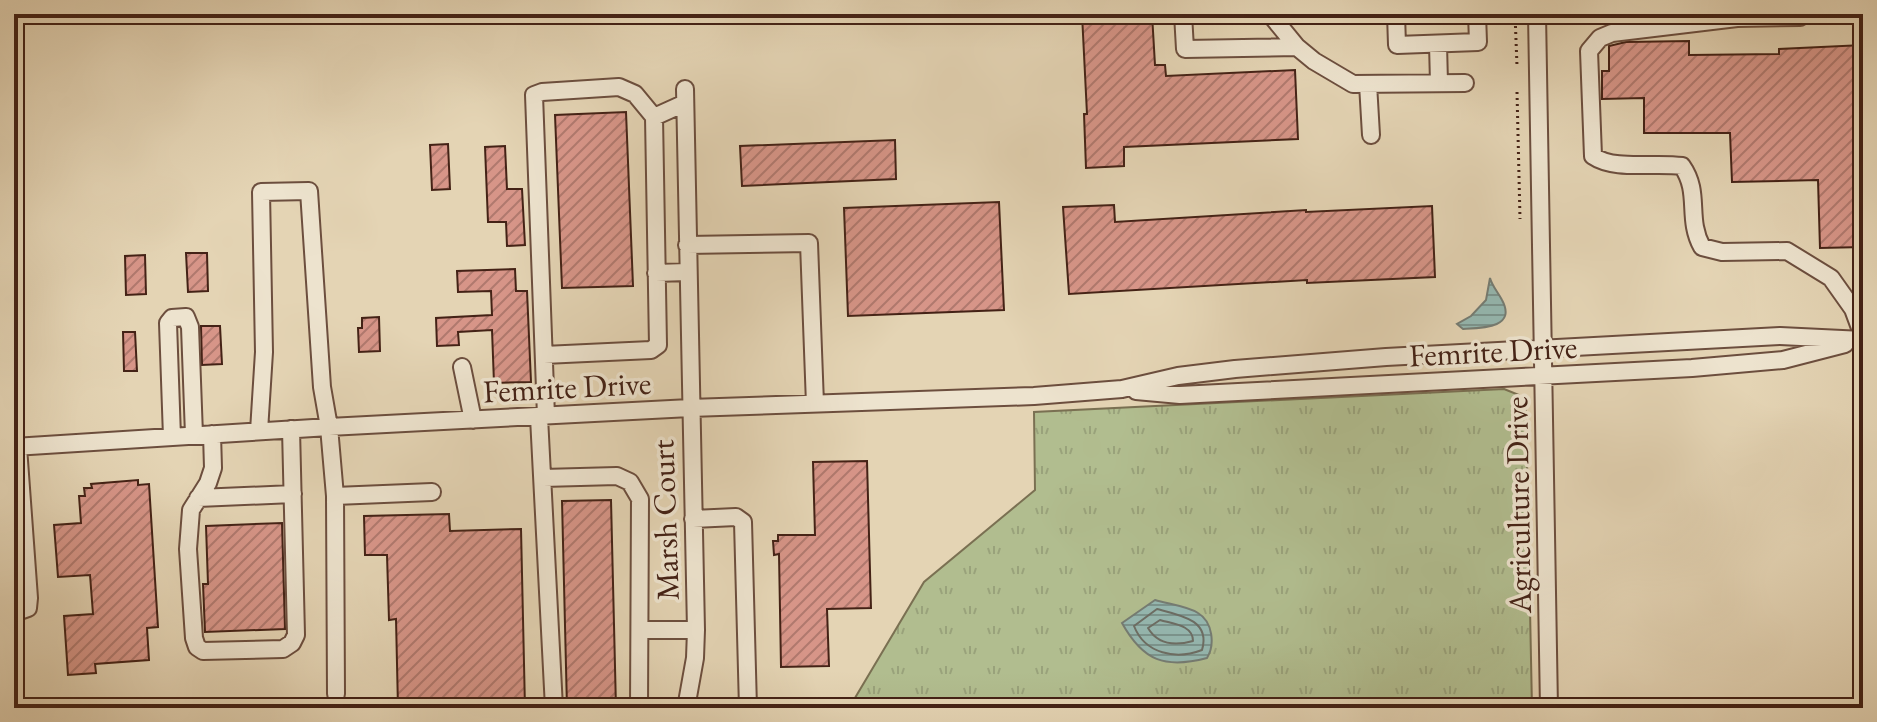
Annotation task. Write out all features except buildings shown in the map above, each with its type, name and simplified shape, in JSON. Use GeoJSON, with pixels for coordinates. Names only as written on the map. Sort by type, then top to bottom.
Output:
{"type":"FeatureCollection","features":[{"type":"Feature","properties":{"kind":"street"},"geometry":{"type":"LineString","coordinates":[[1183,14],[1185,49],[1297,47]]}},
{"type":"Feature","properties":{"kind":"street"},"geometry":{"type":"LineString","coordinates":[[1270,14],[1297,47],[1353,84],[1465,83]]}},
{"type":"Feature","properties":{"kind":"street"},"geometry":{"type":"LineString","coordinates":[[1396,14],[1397,45],[1478,42],[1477,14]]}},
{"type":"Feature","properties":{"kind":"street","name":"Agriculture Drive"},"geometry":{"type":"LineString","coordinates":[[1537,14],[1549,708]]}},
{"type":"Feature","properties":{"kind":"street"},"geometry":{"type":"LineString","coordinates":[[1804,14],[1800,17],[1672,20],[1600,38],[1589,51],[1593,156],[1606,165],[1660,163],[1682,166],[1691,180],[1694,232],[1702,247],[1722,252],[1787,251],[1831,278],[1853,309],[1863,339]]}},
{"type":"Feature","properties":{"kind":"street"},"geometry":{"type":"LineString","coordinates":[[1438,44],[1439,83]]}},
{"type":"Feature","properties":{"kind":"street"},"geometry":{"type":"LineString","coordinates":[[1368,84],[1371,135]]}},
{"type":"Feature","properties":{"kind":"street"},"geometry":{"type":"LineString","coordinates":[[544,355],[651,350],[658,345],[654,117],[635,94],[619,87],[534,95],[544,355],[543,478],[554,708]]}},
{"type":"Feature","properties":{"kind":"street","name":"Marsh Court"},"geometry":{"type":"LineString","coordinates":[[654,117],[685,96],[696,630],[695,658],[686,708]]}},
{"type":"Feature","properties":{"kind":"street"},"geometry":{"type":"LineString","coordinates":[[259,431],[264,352],[261,192],[309,191],[322,387],[335,496],[336,694]]}},
{"type":"Feature","properties":{"kind":"street"},"geometry":{"type":"LineString","coordinates":[[687,245],[809,243],[815,404]]}},
{"type":"Feature","properties":{"kind":"street"},"geometry":{"type":"LineString","coordinates":[[656,273],[687,272]]}},
{"type":"Feature","properties":{"kind":"street"},"geometry":{"type":"LineString","coordinates":[[172,437],[167,330],[172,318],[186,317],[190,321],[194,435]]}},
{"type":"Feature","properties":{"kind":"street","name":"Femrite Drive"},"geometry":{"type":"LineString","coordinates":[[16,447],[690,408],[1034,396],[1122,389],[1178,376],[1235,369],[1386,357],[1780,336],[1863,339]]}},
{"type":"Feature","properties":{"kind":"street","name":"Femrite Drive"},"geometry":{"type":"LineString","coordinates":[[1122,389],[1180,395],[1544,377],[1783,360],[1863,339]]}},
{"type":"Feature","properties":{"kind":"street"},"geometry":{"type":"LineString","coordinates":[[462,367],[473,420]]}},
{"type":"Feature","properties":{"kind":"street"},"geometry":{"type":"LineString","coordinates":[[212,434],[213,468],[208,483],[191,510],[188,549],[194,638],[197,647],[203,651],[283,649],[292,643],[296,635],[291,429]]}},
{"type":"Feature","properties":{"kind":"street"},"geometry":{"type":"LineString","coordinates":[[14,613],[28,608],[29,598],[16,447]]}},
{"type":"Feature","properties":{"kind":"street"},"geometry":{"type":"LineString","coordinates":[[543,478],[617,476],[630,482],[640,499],[639,708]]}},
{"type":"Feature","properties":{"kind":"street"},"geometry":{"type":"LineString","coordinates":[[335,496],[432,492]]}},
{"type":"Feature","properties":{"kind":"street"},"geometry":{"type":"LineString","coordinates":[[198,498],[293,494]]}},
{"type":"Feature","properties":{"kind":"street"},"geometry":{"type":"LineString","coordinates":[[693,519],[736,517],[743,522],[748,708]]}},
{"type":"Feature","properties":{"kind":"street"},"geometry":{"type":"LineString","coordinates":[[640,630],[696,630]]}},
{"type":"Feature","properties":{"kind":"path"},"geometry":{"type":"LineString","coordinates":[[1515,14],[1517,66]]}},
{"type":"Feature","properties":{"kind":"path"},"geometry":{"type":"LineString","coordinates":[[1517,92],[1520,219]]}},
{"type":"Feature","properties":{"kind":"green space"},"geometry":{"type":"Polygon","coordinates":[[[1504,389],[1519,395],[1526,411],[1532,708],[849,708],[924,582],[1035,490],[1034,412],[1504,389]]]}},
{"type":"Feature","properties":{"kind":"water"},"geometry":{"type":"Polygon","coordinates":[[[1490,278],[1502,300],[1505,316],[1495,325],[1463,329],[1457,324],[1471,316],[1486,300],[1490,278]]]}},
{"type":"Feature","properties":{"kind":"water"},"geometry":{"type":"Polygon","coordinates":[[[1155,600],[1188,609],[1203,617],[1211,634],[1207,658],[1167,662],[1147,654],[1138,646],[1122,623],[1155,600]]]}}]}
